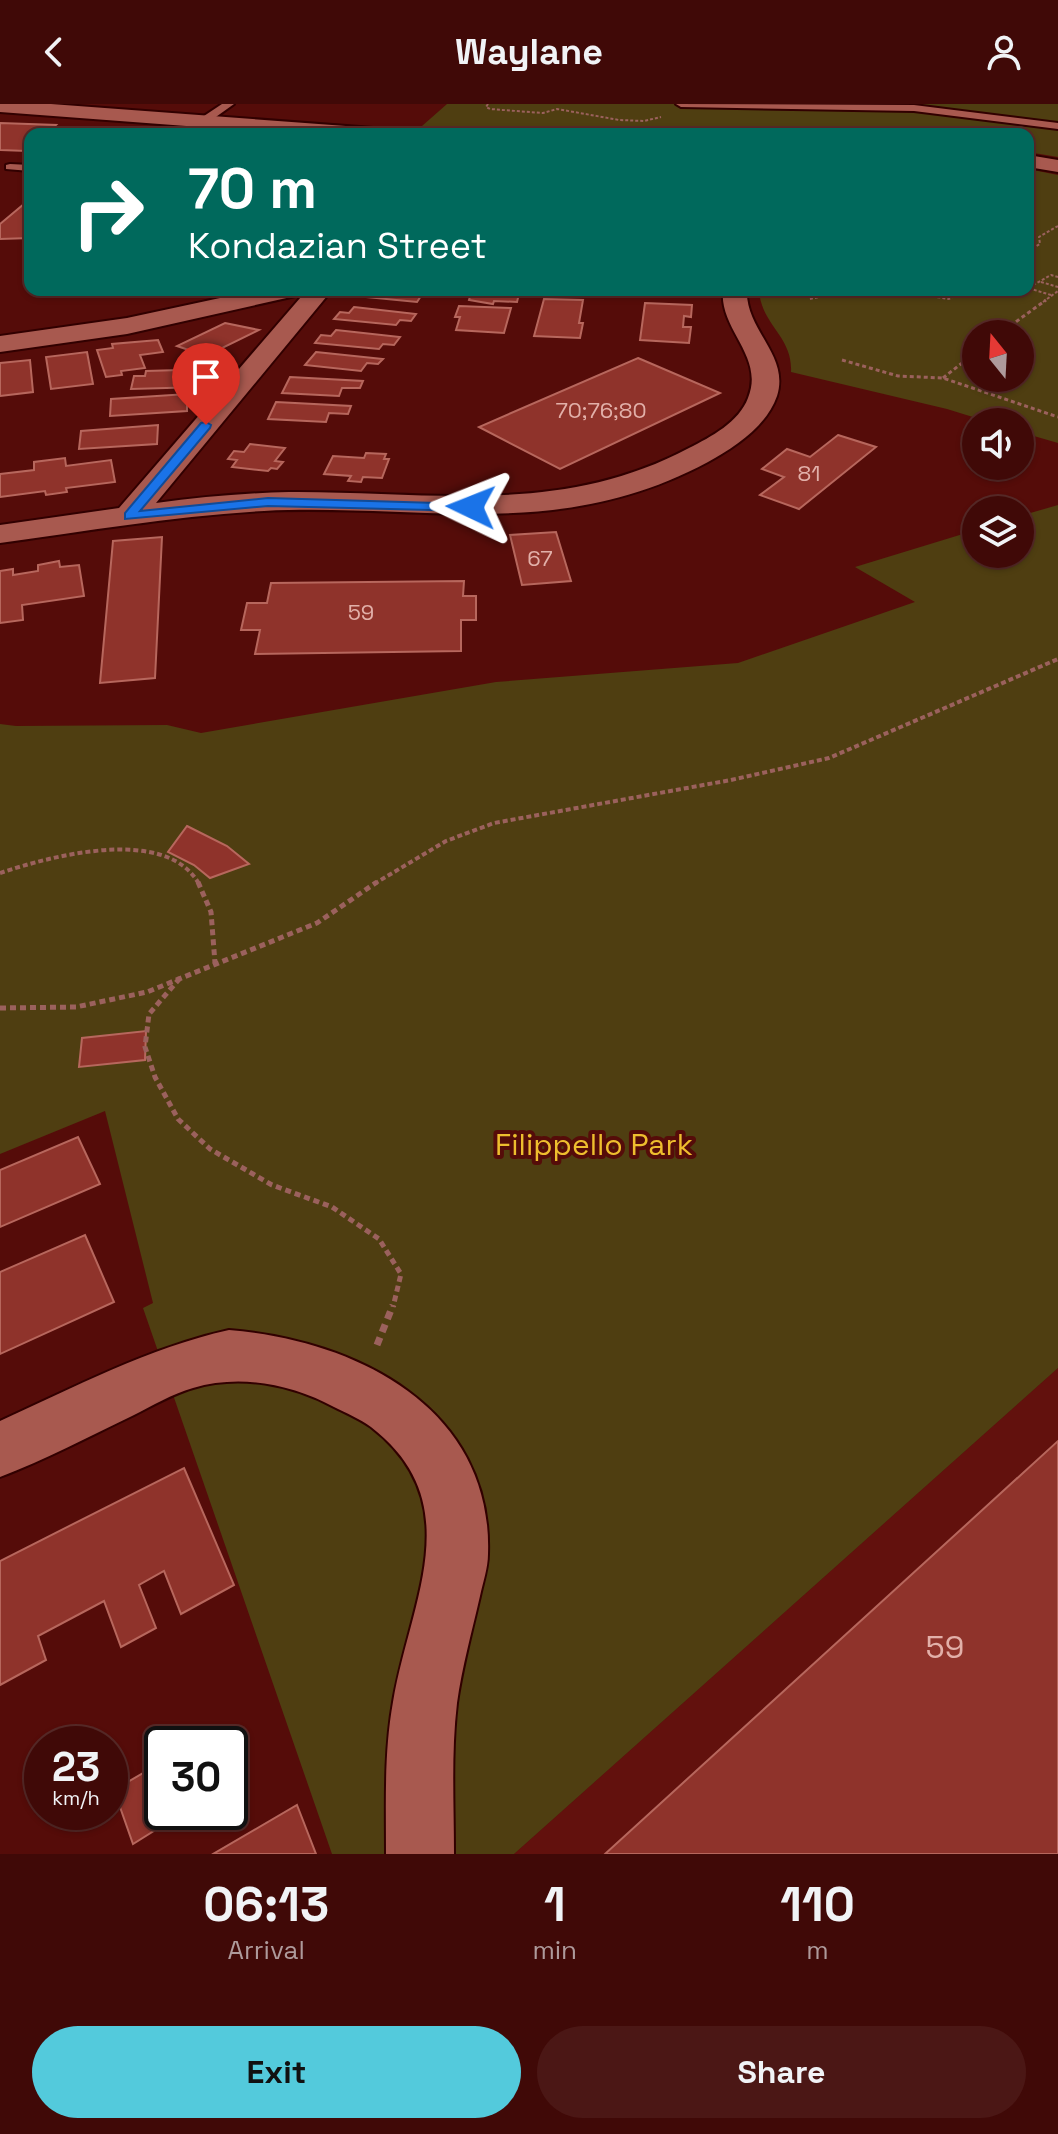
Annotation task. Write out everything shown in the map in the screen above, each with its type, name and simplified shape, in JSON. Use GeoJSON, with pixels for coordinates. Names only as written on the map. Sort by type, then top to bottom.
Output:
{"type":"FeatureCollection","features":[{"type":"Feature","properties":{"kind":"street"},"geometry":{"type":"LineString","coordinates":[[0,106],[288,128]]}},
{"type":"Feature","properties":{"kind":"street"},"geometry":{"type":"LineString","coordinates":[[1034,162],[1058,166]]}},
{"type":"Feature","properties":{"kind":"street"},"geometry":{"type":"LineString","coordinates":[[0,344],[141,323],[264,296]]}},
{"type":"Feature","properties":{"kind":"street"},"geometry":{"type":"LineString","coordinates":[[129,516],[315,296]]}},
{"type":"Feature","properties":{"kind":"street"},"geometry":{"type":"LineString","coordinates":[[0,534],[129,516],[268,502],[471,507],[509,505],[586,494],[657,474],[689,461],[736,431],[752,415],[762,397],[766,381],[765,363],[738,316],[734,296]]}},
{"type":"Feature","properties":{"kind":"street"},"geometry":{"type":"LineString","coordinates":[[0,1450],[160,1375],[229,1355],[265,1358],[315,1372],[390,1408],[422,1438],[442,1468],[456,1511],[458,1556],[425,1702],[420,1760],[420,1854]]}},
{"type":"Feature","properties":{"kind":"lane"},"geometry":{"type":"LineString","coordinates":[[202,122],[229,104]]}},
{"type":"Feature","properties":{"kind":"lane"},"geometry":{"type":"LineString","coordinates":[[681,104],[887,107],[973,114],[1058,126]]}},
{"type":"Feature","properties":{"kind":"lane"},"geometry":{"type":"LineString","coordinates":[[10,167],[24,168]]}},
{"type":"Feature","properties":{"kind":"path"},"geometry":{"type":"LineString","coordinates":[[488,104],[486,107],[490,109],[543,113],[557,109]]}},
{"type":"Feature","properties":{"kind":"path"},"geometry":{"type":"LineString","coordinates":[[544,104],[557,109],[644,121],[660,118],[663,104]]}},
{"type":"Feature","properties":{"kind":"path"},"geometry":{"type":"LineString","coordinates":[[1034,248],[1040,244],[1039,237],[1058,226]]}},
{"type":"Feature","properties":{"kind":"path"},"geometry":{"type":"LineString","coordinates":[[1034,284],[1051,275],[1058,277]]}},
{"type":"Feature","properties":{"kind":"path"},"geometry":{"type":"LineString","coordinates":[[1018,320],[1058,289],[1038,281]]}},
{"type":"Feature","properties":{"kind":"path"},"geometry":{"type":"LineString","coordinates":[[1034,290],[1051,295]]}},
{"type":"Feature","properties":{"kind":"path"},"geometry":{"type":"LineString","coordinates":[[810,299],[823,296]]}},
{"type":"Feature","properties":{"kind":"path"},"geometry":{"type":"LineString","coordinates":[[930,296],[949,299],[953,296]]}},
{"type":"Feature","properties":{"kind":"path"},"geometry":{"type":"LineString","coordinates":[[842,360],[898,376],[943,378],[1058,417]]}},
{"type":"Feature","properties":{"kind":"path"},"geometry":{"type":"LineString","coordinates":[[943,378],[962,363]]}},
{"type":"Feature","properties":{"kind":"path"},"geometry":{"type":"LineString","coordinates":[[0,1008],[76,1007],[147,992],[317,923],[398,867],[446,841],[494,823],[731,780],[829,758],[1058,659]]}},
{"type":"Feature","properties":{"kind":"path"},"geometry":{"type":"LineString","coordinates":[[0,873],[102,850],[145,850],[177,859],[190,870],[207,898],[215,963]]}},
{"type":"Feature","properties":{"kind":"path"},"geometry":{"type":"LineString","coordinates":[[181,977],[149,1014],[145,1047],[155,1077],[178,1119],[210,1149],[272,1185],[332,1207],[379,1239],[401,1274],[392,1310],[357,1392]]}},
{"type":"Feature","properties":{"kind":"shaded area"},"geometry":{"type":"Polygon","coordinates":[[[1058,1368],[1058,1854],[514,1854],[1058,1368]]]}},
{"type":"Feature","properties":{"kind":"green space"},"geometry":{"type":"Polygon","coordinates":[[[447,104],[1058,104],[1058,157],[1034,153],[1034,128],[422,126],[447,104]]]}},
{"type":"Feature","properties":{"kind":"green space"},"geometry":{"type":"Polygon","coordinates":[[[1034,170],[1058,175],[1058,443],[1034,436],[1034,408],[962,408],[962,414],[791,372],[787,349],[765,313],[760,296],[1034,296],[1034,170]]]}},
{"type":"Feature","properties":{"kind":"green space","name":"Filippello Park"},"geometry":{"type":"Polygon","coordinates":[[[1058,505],[1058,1368],[514,1854],[332,1854],[143,1308],[153,1303],[105,1111],[0,1154],[0,724],[167,725],[201,733],[496,682],[738,663],[915,602],[855,567],[962,534],[962,568],[1034,568],[1034,512],[1058,505]]]}},
{"type":"Feature","properties":{"kind":"building"},"geometry":{"type":"Polygon","coordinates":[[[0,123],[56,125],[53,128],[24,128],[24,151],[0,150],[0,123]]]}},
{"type":"Feature","properties":{"kind":"building"},"geometry":{"type":"Polygon","coordinates":[[[24,204],[24,238],[0,239],[0,224],[24,204]]]}},
{"type":"Feature","properties":{"kind":"building"},"geometry":{"type":"Polygon","coordinates":[[[355,296],[421,296],[417,302],[355,296]]]}},
{"type":"Feature","properties":{"kind":"building"},"geometry":{"type":"Polygon","coordinates":[[[470,296],[518,296],[517,302],[494,301],[493,304],[469,300],[470,296]]]}},
{"type":"Feature","properties":{"kind":"building"},"geometry":{"type":"Polygon","coordinates":[[[544,299],[583,300],[580,338],[534,336],[544,299]]]}},
{"type":"Feature","properties":{"kind":"building"},"geometry":{"type":"Polygon","coordinates":[[[645,303],[692,305],[691,317],[684,316],[683,327],[691,327],[689,343],[640,340],[645,303]]]}},
{"type":"Feature","properties":{"kind":"building"},"geometry":{"type":"Polygon","coordinates":[[[459,306],[511,308],[504,333],[456,330],[460,317],[455,317],[459,306]]]}},
{"type":"Feature","properties":{"kind":"building"},"geometry":{"type":"Polygon","coordinates":[[[354,307],[416,314],[411,321],[400,320],[396,325],[334,319],[340,312],[349,313],[354,307]]]}},
{"type":"Feature","properties":{"kind":"building"},"geometry":{"type":"Polygon","coordinates":[[[225,323],[259,330],[206,356],[177,346],[225,323]]]}},
{"type":"Feature","properties":{"kind":"building"},"geometry":{"type":"Polygon","coordinates":[[[336,330],[400,337],[394,345],[383,344],[379,349],[315,343],[321,335],[331,336],[336,330]]]}},
{"type":"Feature","properties":{"kind":"building"},"geometry":{"type":"Polygon","coordinates":[[[158,340],[163,352],[140,355],[145,368],[121,371],[122,375],[106,377],[97,350],[113,348],[112,344],[158,340]]]}},
{"type":"Feature","properties":{"kind":"building"},"geometry":{"type":"Polygon","coordinates":[[[87,352],[93,384],[51,389],[46,357],[87,352]]]}},
{"type":"Feature","properties":{"kind":"building"},"geometry":{"type":"Polygon","coordinates":[[[316,352],[383,359],[378,364],[367,363],[361,371],[305,365],[316,352]]]}},
{"type":"Feature","properties":{"kind":"building"},"geometry":{"type":"Polygon","coordinates":[[[638,358],[720,393],[560,469],[479,427],[638,358]]]}},
{"type":"Feature","properties":{"kind":"building"},"geometry":{"type":"Polygon","coordinates":[[[30,360],[33,392],[0,396],[0,363],[30,360]]]}},
{"type":"Feature","properties":{"kind":"building"},"geometry":{"type":"Polygon","coordinates":[[[214,369],[212,378],[204,378],[202,387],[131,389],[134,376],[145,376],[146,371],[214,369]]]}},
{"type":"Feature","properties":{"kind":"building"},"geometry":{"type":"Polygon","coordinates":[[[290,377],[363,381],[360,388],[342,388],[339,396],[282,393],[290,377]]]}},
{"type":"Feature","properties":{"kind":"building"},"geometry":{"type":"Polygon","coordinates":[[[187,394],[187,411],[110,416],[111,399],[187,394]]]}},
{"type":"Feature","properties":{"kind":"building"},"geometry":{"type":"Polygon","coordinates":[[[276,402],[351,406],[348,414],[329,413],[326,422],[268,419],[276,402]]]}},
{"type":"Feature","properties":{"kind":"building"},"geometry":{"type":"Polygon","coordinates":[[[158,425],[157,444],[79,449],[81,431],[158,425]]]}},
{"type":"Feature","properties":{"kind":"building"},"geometry":{"type":"Polygon","coordinates":[[[838,435],[876,447],[799,509],[760,495],[784,477],[762,469],[787,449],[810,457],[838,435]]]}},
{"type":"Feature","properties":{"kind":"building"},"geometry":{"type":"Polygon","coordinates":[[[250,444],[285,448],[275,461],[283,462],[277,469],[268,471],[232,467],[237,460],[228,459],[234,451],[244,452],[250,444]]]}},
{"type":"Feature","properties":{"kind":"building"},"geometry":{"type":"Polygon","coordinates":[[[366,453],[386,454],[384,459],[389,459],[382,478],[363,477],[361,482],[348,481],[351,476],[324,474],[333,456],[364,458],[366,453]]]}},
{"type":"Feature","properties":{"kind":"building"},"geometry":{"type":"Polygon","coordinates":[[[65,458],[66,466],[111,460],[115,482],[66,488],[67,492],[46,495],[45,491],[0,497],[0,474],[34,470],[34,462],[65,458]]]}},
{"type":"Feature","properties":{"kind":"building"},"geometry":{"type":"Polygon","coordinates":[[[556,532],[571,581],[522,585],[510,535],[556,532]]]}},
{"type":"Feature","properties":{"kind":"building"},"geometry":{"type":"Polygon","coordinates":[[[162,537],[155,678],[100,683],[113,541],[162,537]]]}},
{"type":"Feature","properties":{"kind":"building"},"geometry":{"type":"Polygon","coordinates":[[[59,561],[60,567],[79,565],[84,596],[22,605],[23,620],[0,623],[0,571],[13,569],[13,575],[38,571],[38,565],[59,561]]]}},
{"type":"Feature","properties":{"kind":"building"},"geometry":{"type":"Polygon","coordinates":[[[464,581],[463,596],[476,596],[476,620],[461,620],[461,651],[255,654],[260,630],[241,630],[247,603],[267,603],[271,583],[464,581]]]}},
{"type":"Feature","properties":{"kind":"building"},"geometry":{"type":"Polygon","coordinates":[[[187,826],[227,846],[249,864],[210,878],[194,865],[168,852],[187,826]]]}},
{"type":"Feature","properties":{"kind":"building"},"geometry":{"type":"Polygon","coordinates":[[[146,1031],[145,1060],[79,1067],[82,1038],[146,1031]]]}},
{"type":"Feature","properties":{"kind":"building"},"geometry":{"type":"Polygon","coordinates":[[[78,1137],[100,1184],[0,1227],[0,1170],[78,1137]]]}},
{"type":"Feature","properties":{"kind":"building"},"geometry":{"type":"Polygon","coordinates":[[[85,1235],[114,1302],[0,1354],[0,1272],[85,1235]]]}},
{"type":"Feature","properties":{"kind":"building"},"geometry":{"type":"Polygon","coordinates":[[[1058,1441],[1058,1854],[605,1854],[1058,1441]]]}},
{"type":"Feature","properties":{"kind":"building"},"geometry":{"type":"Polygon","coordinates":[[[184,1468],[234,1585],[181,1614],[164,1571],[139,1585],[156,1628],[121,1647],[104,1601],[38,1636],[46,1660],[0,1685],[0,1561],[184,1468]]]}},
{"type":"Feature","properties":{"kind":"building"},"geometry":{"type":"Polygon","coordinates":[[[144,1772],[144,1830],[155,1830],[133,1844],[128,1830],[128,1782],[144,1772]]]}},
{"type":"Feature","properties":{"kind":"building"},"geometry":{"type":"Polygon","coordinates":[[[297,1805],[316,1854],[213,1854],[297,1805]]]}},
{"type":"Feature","properties":{"kind":"route"},"geometry":{"type":"LineString","coordinates":[[206,425],[129,516],[268,502],[471,507]]}}]}
